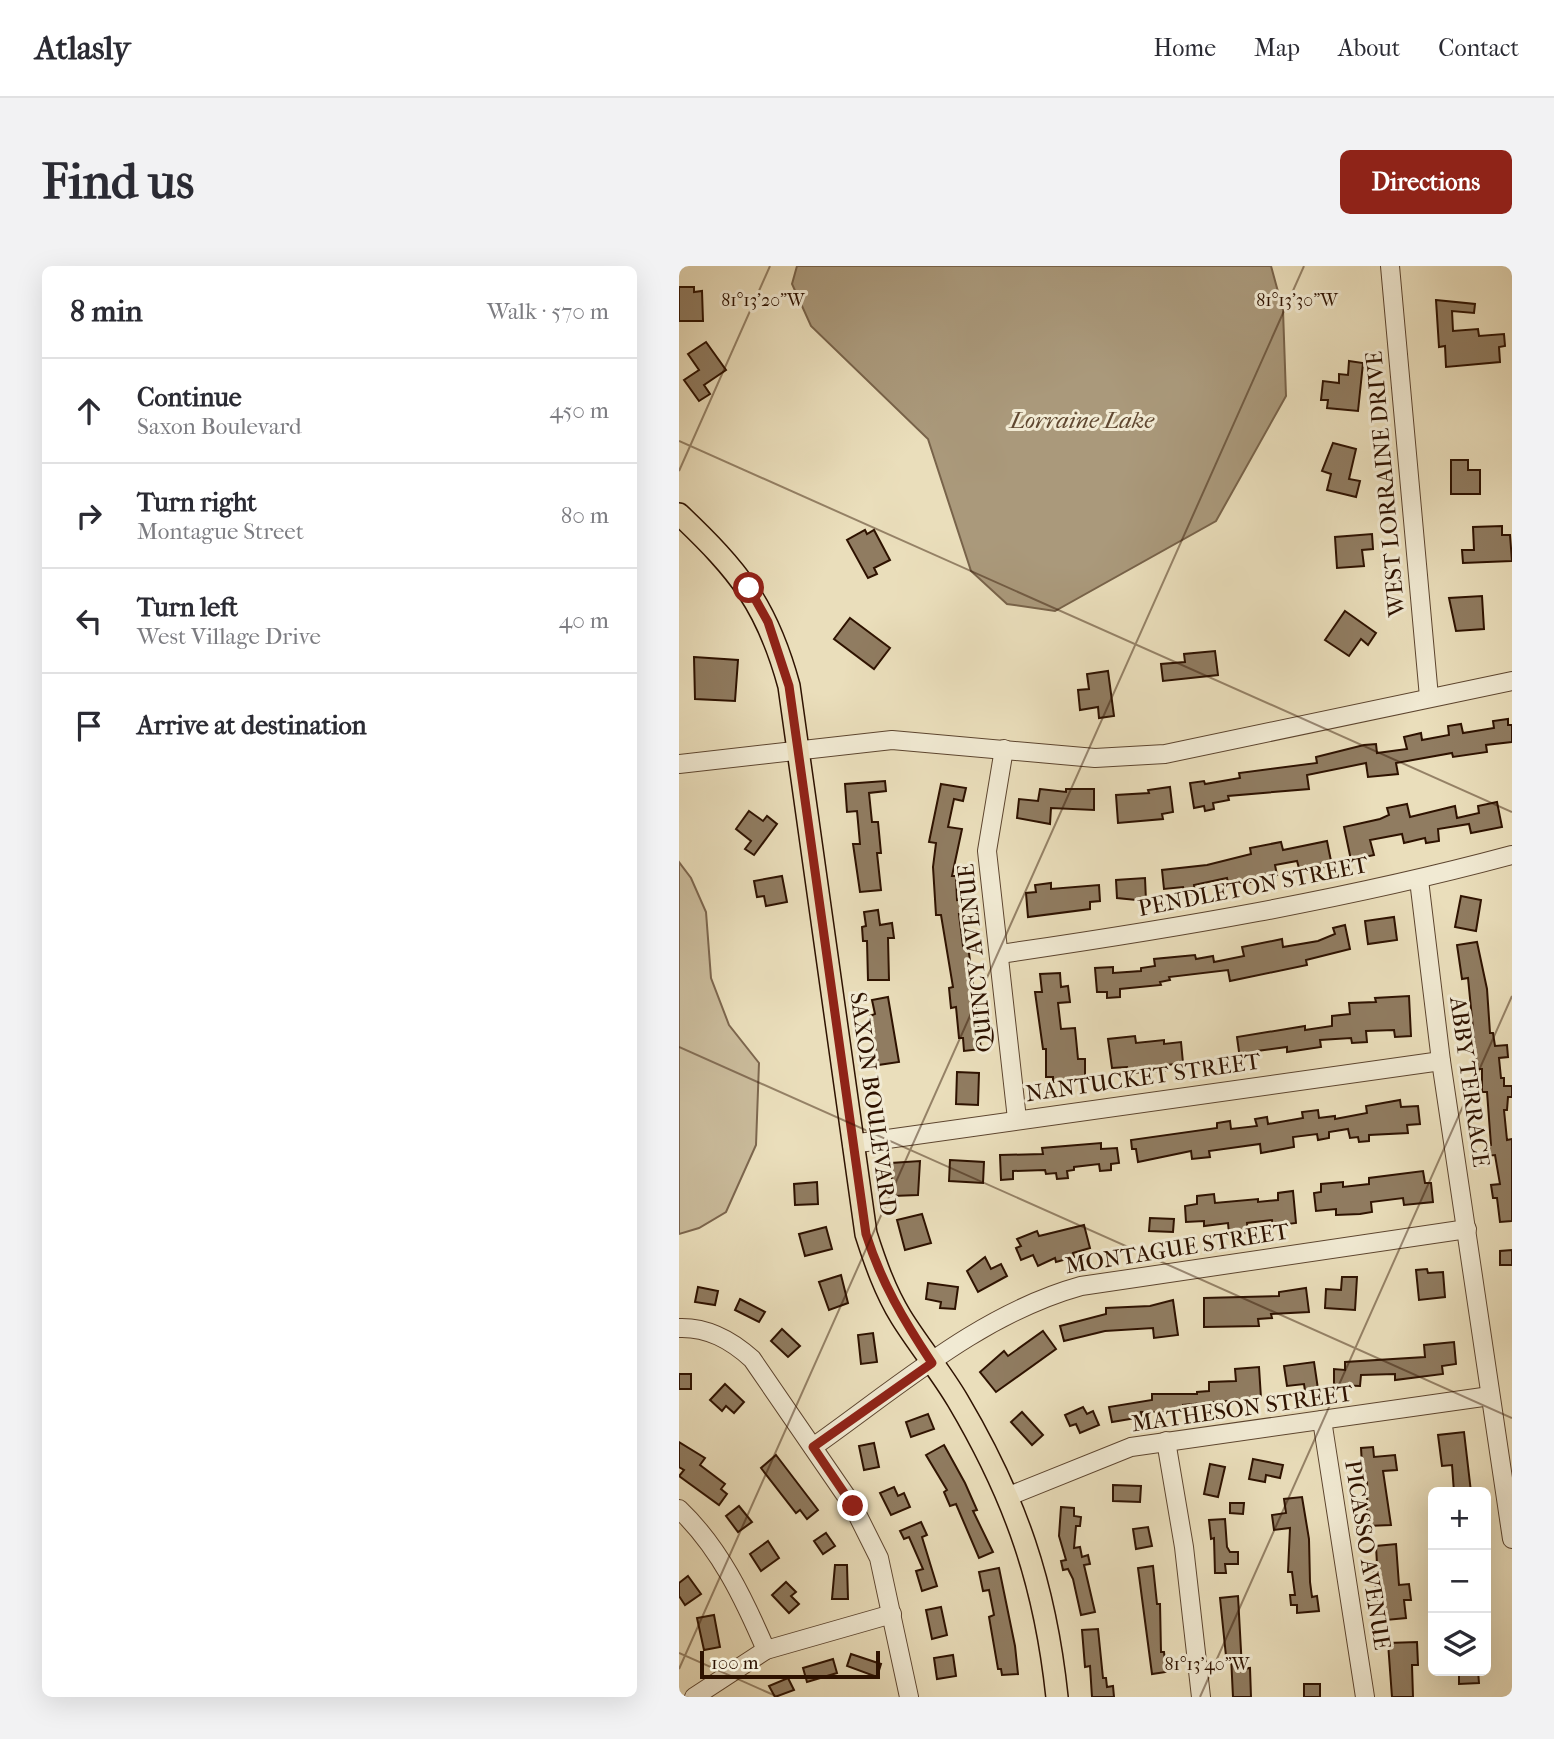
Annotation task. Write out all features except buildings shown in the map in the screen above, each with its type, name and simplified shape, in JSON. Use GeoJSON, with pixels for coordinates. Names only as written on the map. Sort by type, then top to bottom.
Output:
{"type":"FeatureCollection","features":[{"type":"Feature","properties":{"kind":"main road","name":"SAXON BOULEVARD"},"geometry":{"type":"LineString","coordinates":[[679,514],[717,550],[749,588],[768,622],[789,686],[866,1234],[877,1268],[900,1315],[957,1398],[1009,1496],[1026,1542],[1050,1632],[1058,1697]]}},
{"type":"Feature","properties":{"kind":"street","name":"WEST LORRAINE DRIVE"},"geometry":{"type":"LineString","coordinates":[[1390,266],[1429,697]]}},
{"type":"Feature","properties":{"kind":"street"},"geometry":{"type":"LineString","coordinates":[[679,764],[892,740],[1095,758],[1165,754],[1512,681]]}},
{"type":"Feature","properties":{"kind":"street","name":"QUINCY AVENUE"},"geometry":{"type":"LineString","coordinates":[[1004,750],[988,851],[1017,1119]]}},
{"type":"Feature","properties":{"kind":"street","name":"PENDLETON STREET"},"geometry":{"type":"LineString","coordinates":[[1000,954],[1127,935],[1419,880],[1512,855]]}},
{"type":"Feature","properties":{"kind":"street","name":"ABBY TERRACE"},"geometry":{"type":"LineString","coordinates":[[1419,880],[1441,1061],[1512,1537]]}},
{"type":"Feature","properties":{"kind":"street","name":"NANTUCKET STREET"},"geometry":{"type":"LineString","coordinates":[[852,1144],[1441,1061]]}},
{"type":"Feature","properties":{"kind":"street","name":"MONTAGUE STREET"},"geometry":{"type":"LineString","coordinates":[[813,1447],[989,1323],[1042,1296],[1081,1286],[1467,1229]]}},
{"type":"Feature","properties":{"kind":"street"},"geometry":{"type":"LineString","coordinates":[[679,1328],[714,1332],[735,1344],[752,1359],[853,1506],[879,1558],[909,1697]]}},
{"type":"Feature","properties":{"kind":"street","name":"MATHESON STREET"},"geometry":{"type":"LineString","coordinates":[[1009,1496],[1131,1447],[1490,1396]]}},
{"type":"Feature","properties":{"kind":"street","name":"PICASSO AVENUE"},"geometry":{"type":"LineString","coordinates":[[1322,1420],[1365,1697]]}},
{"type":"Feature","properties":{"kind":"street"},"geometry":{"type":"LineString","coordinates":[[1166,1441],[1184,1547],[1201,1697]]}},
{"type":"Feature","properties":{"kind":"street"},"geometry":{"type":"LineString","coordinates":[[679,1509],[716,1552],[745,1601],[766,1650]]}},
{"type":"Feature","properties":{"kind":"street"},"geometry":{"type":"LineString","coordinates":[[694,1697],[766,1650],[892,1614]]}},
{"type":"Feature","properties":{"kind":"shaded area"},"geometry":{"type":"Polygon","coordinates":[[[679,862],[691,878],[706,912],[711,978],[729,1025],[759,1063],[756,1145],[726,1212],[699,1228],[679,1234],[679,862]]]}},
{"type":"Feature","properties":{"kind":"water","name":"Lorraine Lake"},"geometry":{"type":"Polygon","coordinates":[[[797,266],[1271,266],[1283,310],[1286,396],[1216,521],[1055,611],[1007,604],[971,571],[928,439],[811,326],[792,284],[797,266]]]}},
{"type":"Feature","properties":{"kind":"route"},"geometry":{"type":"LineString","coordinates":[[749,588],[768,622],[789,686],[866,1234],[877,1268],[900,1315],[932,1363],[813,1447],[853,1506]]}}]}
